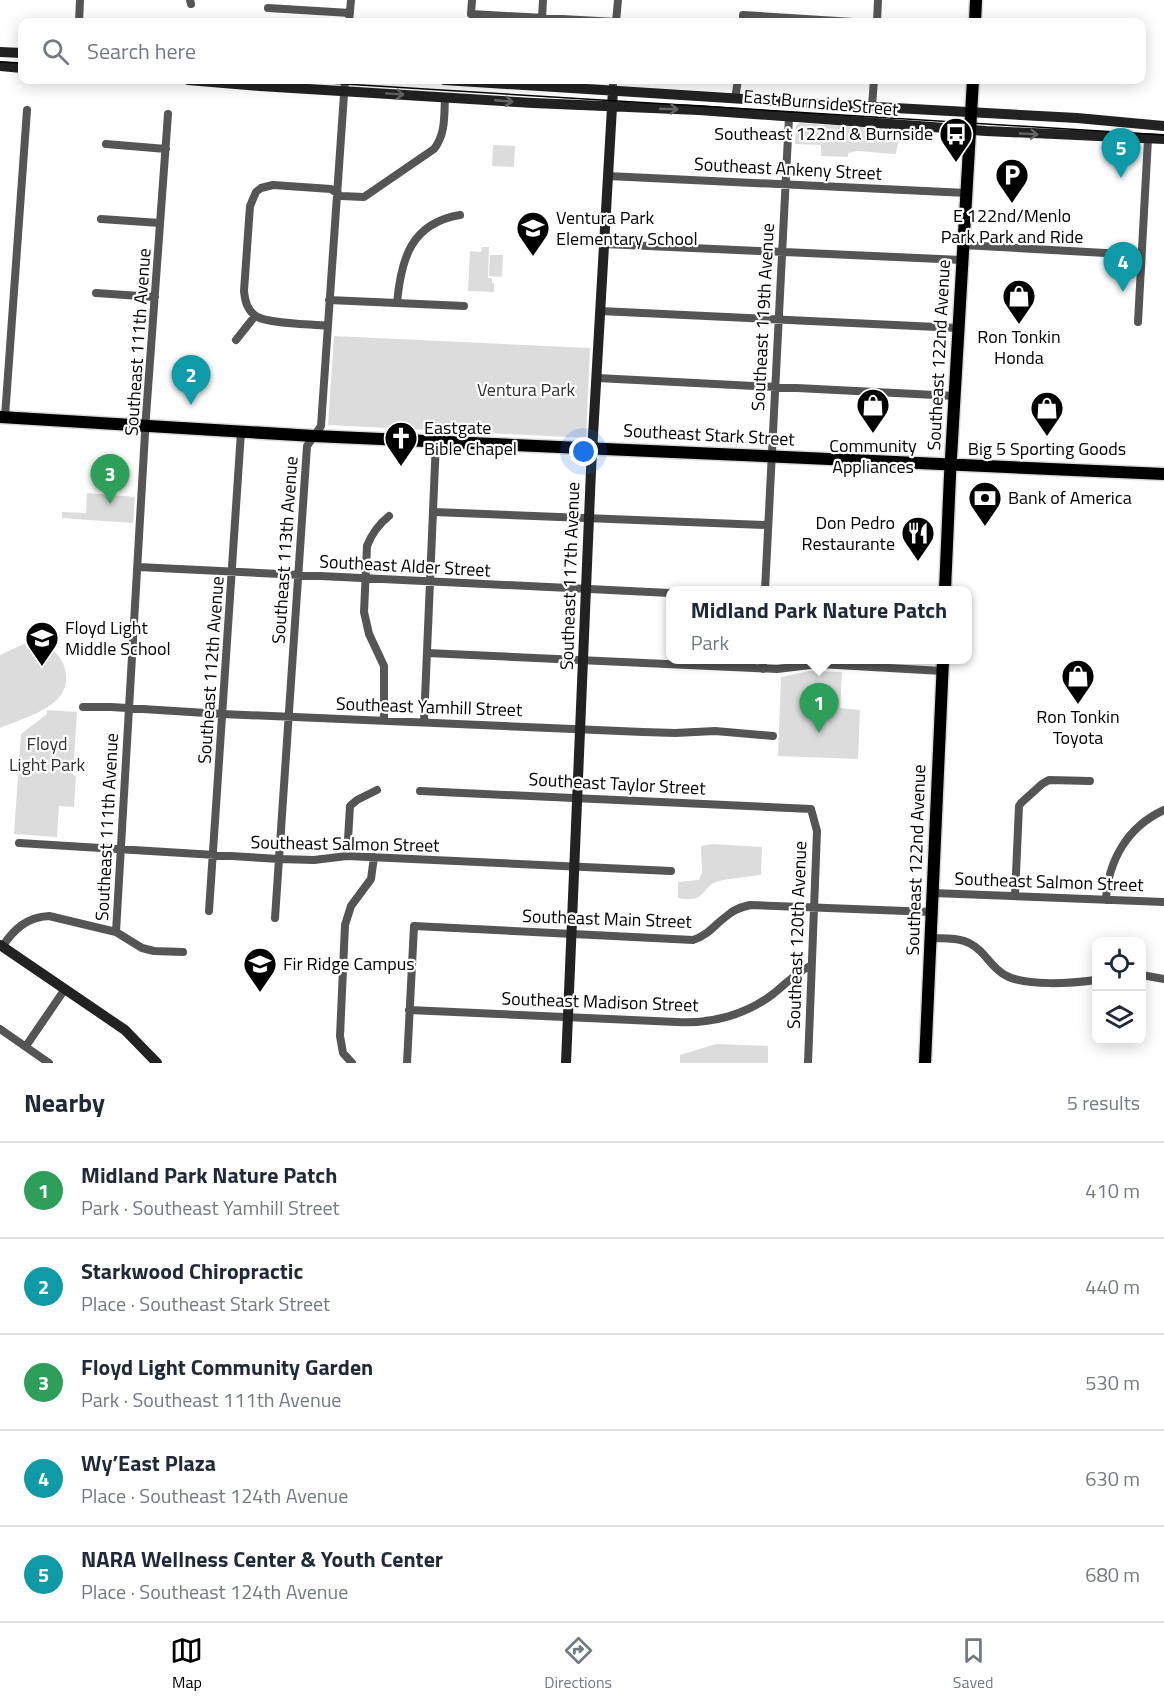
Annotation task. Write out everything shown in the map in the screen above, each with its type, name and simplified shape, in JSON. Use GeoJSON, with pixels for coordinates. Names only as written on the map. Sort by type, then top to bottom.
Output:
{"type":"FeatureCollection","features":[{"type":"Feature","properties":{"kind":"main road"},"geometry":{"type":"LineString","coordinates":[[975,18],[976,0]]}},
{"type":"Feature","properties":{"kind":"main road","name":"Southeast 122nd Avenue"},"geometry":{"type":"LineString","coordinates":[[945,586],[973,84]]}},
{"type":"Feature","properties":{"kind":"main road","name":"Southeast Stark Street"},"geometry":{"type":"LineString","coordinates":[[2,417],[314,436],[1164,474]]}},
{"type":"Feature","properties":{"kind":"main road","name":"Southeast 122nd Avenue"},"geometry":{"type":"LineString","coordinates":[[925,1063],[942,665]]}},
{"type":"Feature","properties":{"kind":"street"},"geometry":{"type":"LineString","coordinates":[[79,18],[80,0]]}},
{"type":"Feature","properties":{"kind":"street"},"geometry":{"type":"LineString","coordinates":[[350,18],[351,0]]}},
{"type":"Feature","properties":{"kind":"street"},"geometry":{"type":"LineString","coordinates":[[472,0],[471,14],[528,18]]}},
{"type":"Feature","properties":{"kind":"street"},"geometry":{"type":"LineString","coordinates":[[542,18],[543,0]]}},
{"type":"Feature","properties":{"kind":"street"},"geometry":{"type":"LineString","coordinates":[[616,18],[618,0]]}},
{"type":"Feature","properties":{"kind":"street"},"geometry":{"type":"LineString","coordinates":[[877,18],[878,0]]}},
{"type":"Feature","properties":{"kind":"street"},"geometry":{"type":"LineString","coordinates":[[268,9],[350,13]]}},
{"type":"Feature","properties":{"kind":"street"},"geometry":{"type":"LineString","coordinates":[[0,52],[18,53]]}},
{"type":"Feature","properties":{"kind":"street"},"geometry":{"type":"LineString","coordinates":[[0,66],[18,68]]}},
{"type":"Feature","properties":{"kind":"street","name":"East Burnside Street"},"geometry":{"type":"LineString","coordinates":[[313,84],[344,85],[445,97],[789,117],[971,121],[1077,118],[1164,126]]}},
{"type":"Feature","properties":{"kind":"street","name":"East Burnside Street"},"geometry":{"type":"LineString","coordinates":[[579,84],[613,85],[735,99],[872,106],[971,121],[1164,139]]}},
{"type":"Feature","properties":{"kind":"street"},"geometry":{"type":"LineString","coordinates":[[735,99],[737,84]]}},
{"type":"Feature","properties":{"kind":"street"},"geometry":{"type":"LineString","coordinates":[[872,106],[874,84]]}},
{"type":"Feature","properties":{"kind":"street","name":"Southeast 113th Avenue"},"geometry":{"type":"LineString","coordinates":[[275,918],[307,446],[321,426],[344,85]]}},
{"type":"Feature","properties":{"kind":"street","name":"Southeast 117th Avenue"},"geometry":{"type":"LineString","coordinates":[[566,1063],[592,448],[613,85]]}},
{"type":"Feature","properties":{"kind":"street"},"geometry":{"type":"LineString","coordinates":[[328,326],[268,320],[255,316],[244,301],[250,206],[253,197],[261,188],[273,185],[331,189],[341,196],[353,197],[370,194],[434,149],[443,130],[445,97]]}},
{"type":"Feature","properties":{"kind":"street"},"geometry":{"type":"LineString","coordinates":[[2,417],[27,110]]}},
{"type":"Feature","properties":{"kind":"street","name":"Southeast 111th Avenue"},"geometry":{"type":"LineString","coordinates":[[116,932],[124,766],[130,708],[146,426],[168,114]]}},
{"type":"Feature","properties":{"kind":"street","name":"Southeast 119th Avenue"},"geometry":{"type":"LineString","coordinates":[[765,586],[789,117]]}},
{"type":"Feature","properties":{"kind":"street"},"geometry":{"type":"LineString","coordinates":[[1138,322],[1148,139]]}},
{"type":"Feature","properties":{"kind":"street"},"geometry":{"type":"LineString","coordinates":[[106,144],[166,149]]}},
{"type":"Feature","properties":{"kind":"street","name":"Southeast Ankeny Street"},"geometry":{"type":"LineString","coordinates":[[608,176],[967,193]]}},
{"type":"Feature","properties":{"kind":"street"},"geometry":{"type":"LineString","coordinates":[[397,303],[401,268],[409,247],[430,226],[444,218],[460,215]]}},
{"type":"Feature","properties":{"kind":"street"},"geometry":{"type":"LineString","coordinates":[[101,219],[160,223]]}},
{"type":"Feature","properties":{"kind":"street"},"geometry":{"type":"LineString","coordinates":[[604,244],[962,260]]}},
{"type":"Feature","properties":{"kind":"street"},"geometry":{"type":"LineString","coordinates":[[963,245],[1141,255]]}},
{"type":"Feature","properties":{"kind":"street"},"geometry":{"type":"LineString","coordinates":[[96,293],[155,297]]}},
{"type":"Feature","properties":{"kind":"street"},"geometry":{"type":"LineString","coordinates":[[329,300],[464,306]]}},
{"type":"Feature","properties":{"kind":"street"},"geometry":{"type":"LineString","coordinates":[[600,311],[958,328]]}},
{"type":"Feature","properties":{"kind":"street"},"geometry":{"type":"LineString","coordinates":[[236,340],[255,316]]}},
{"type":"Feature","properties":{"kind":"street"},"geometry":{"type":"LineString","coordinates":[[597,378],[955,396]]}},
{"type":"Feature","properties":{"kind":"street","name":"Southeast 112th Avenue"},"geometry":{"type":"LineString","coordinates":[[209,910],[241,432]]}},
{"type":"Feature","properties":{"kind":"street"},"geometry":{"type":"LineString","coordinates":[[424,722],[436,441]]}},
{"type":"Feature","properties":{"kind":"street"},"geometry":{"type":"LineString","coordinates":[[434,512],[767,525]]}},
{"type":"Feature","properties":{"kind":"street"},"geometry":{"type":"LineString","coordinates":[[384,720],[384,666],[365,623],[365,579],[366,555],[371,537],[380,523],[389,516]]}},
{"type":"Feature","properties":{"kind":"street","name":"Southeast Alder Street"},"geometry":{"type":"LineString","coordinates":[[138,567],[666,593]]}},
{"type":"Feature","properties":{"kind":"street"},"geometry":{"type":"LineString","coordinates":[[427,653],[666,664]]}},
{"type":"Feature","properties":{"kind":"street"},"geometry":{"type":"LineString","coordinates":[[673,664],[763,669],[784,669],[807,664],[942,665]]}},
{"type":"Feature","properties":{"kind":"street"},"geometry":{"type":"LineString","coordinates":[[763,664],[763,669]]}},
{"type":"Feature","properties":{"kind":"street","name":"Southeast Yamhill Street"},"geometry":{"type":"LineString","coordinates":[[83,707],[675,734],[715,731],[773,736]]}},
{"type":"Feature","properties":{"kind":"street"},"geometry":{"type":"LineString","coordinates":[[1015,896],[1019,806],[1049,780],[1090,781]]}},
{"type":"Feature","properties":{"kind":"street"},"geometry":{"type":"LineString","coordinates":[[347,856],[350,806],[377,790]]}},
{"type":"Feature","properties":{"kind":"street","name":"Southeast Taylor Street"},"geometry":{"type":"LineString","coordinates":[[420,791],[812,809]]}},
{"type":"Feature","properties":{"kind":"street","name":"Southeast 120th Avenue"},"geometry":{"type":"LineString","coordinates":[[808,1063],[817,831],[812,809]]}},
{"type":"Feature","properties":{"kind":"street"},"geometry":{"type":"LineString","coordinates":[[1106,900],[1108,878],[1120,849],[1138,826],[1164,810]]}},
{"type":"Feature","properties":{"kind":"street","name":"Southeast Salmon Street"},"geometry":{"type":"LineString","coordinates":[[19,843],[279,859],[314,860],[347,856],[671,871]]}},
{"type":"Feature","properties":{"kind":"street"},"geometry":{"type":"LineString","coordinates":[[350,1061],[340,1045],[345,925],[351,906],[371,879],[374,857]]}},
{"type":"Feature","properties":{"kind":"street","name":"Southeast Salmon Street"},"geometry":{"type":"LineString","coordinates":[[933,893],[1164,902]]}},
{"type":"Feature","properties":{"kind":"street","name":"Southeast Main Street"},"geometry":{"type":"LineString","coordinates":[[409,1010],[414,926],[693,940],[706,935],[728,914],[750,905],[932,912]]}},
{"type":"Feature","properties":{"kind":"street"},"geometry":{"type":"LineString","coordinates":[[157,1063],[125,1030],[1,946],[15,930],[41,916],[61,917],[116,932],[142,948],[154,951],[183,952]]}},
{"type":"Feature","properties":{"kind":"street"},"geometry":{"type":"LineString","coordinates":[[931,938],[957,939],[972,943],[1001,973],[1016,980],[1067,982],[1092,980]]}},
{"type":"Feature","properties":{"kind":"street","name":"Southeast Madison Street"},"geometry":{"type":"LineString","coordinates":[[409,1010],[683,1023],[714,1020],[734,1015],[761,1002],[799,971],[810,966]]}},
{"type":"Feature","properties":{"kind":"street"},"geometry":{"type":"LineString","coordinates":[[1146,976],[1164,979]]}},
{"type":"Feature","properties":{"kind":"street"},"geometry":{"type":"LineString","coordinates":[[26,1046],[65,989]]}},
{"type":"Feature","properties":{"kind":"street"},"geometry":{"type":"LineString","coordinates":[[406,1063],[409,1010]]}},
{"type":"Feature","properties":{"kind":"street"},"geometry":{"type":"LineString","coordinates":[[0,1029],[50,1063]]}},
{"type":"Feature","properties":{"kind":"green space"},"geometry":{"type":"Polygon","coordinates":[[[799,123],[895,129],[900,131],[896,154],[857,151],[848,153],[848,157],[821,156],[821,145],[795,144],[796,126],[799,123]]]}},
{"type":"Feature","properties":{"kind":"green space"},"geometry":{"type":"Polygon","coordinates":[[[493,145],[515,146],[514,167],[492,166],[493,145]]]}},
{"type":"Feature","properties":{"kind":"green space"},"geometry":{"type":"Polygon","coordinates":[[[482,247],[489,247],[488,278],[492,278],[494,292],[468,291],[470,251],[481,252],[482,247]]]}},
{"type":"Feature","properties":{"kind":"green space"},"geometry":{"type":"Polygon","coordinates":[[[490,255],[503,255],[502,277],[489,276],[490,255]]]}},
{"type":"Feature","properties":{"kind":"green space","name":"Ventura Park"},"geometry":{"type":"Polygon","coordinates":[[[334,336],[590,348],[586,438],[328,425],[334,336]]]}},
{"type":"Feature","properties":{"kind":"green space"},"geometry":{"type":"Polygon","coordinates":[[[87,493],[135,497],[133,523],[62,518],[62,512],[86,513],[87,493]]]}},
{"type":"Feature","properties":{"kind":"green space"},"geometry":{"type":"Polygon","coordinates":[[[41,636],[44,642],[40,644],[56,653],[64,664],[66,682],[63,692],[46,708],[0,728],[0,655],[41,636]]]}},
{"type":"Feature","properties":{"kind":"green space"},"geometry":{"type":"Polygon","coordinates":[[[809,671],[842,672],[840,708],[860,710],[858,759],[778,756],[781,677],[809,671]]]}},
{"type":"Feature","properties":{"kind":"green space","name":"Floyd Light Park"},"geometry":{"type":"Polygon","coordinates":[[[47,710],[77,712],[73,775],[76,776],[74,807],[59,806],[57,837],[14,834],[21,734],[47,714],[47,710]]]}},
{"type":"Feature","properties":{"kind":"green space"},"geometry":{"type":"Polygon","coordinates":[[[713,844],[762,847],[761,875],[719,881],[713,883],[699,897],[678,898],[678,882],[699,880],[702,872],[701,846],[713,844]]]}},
{"type":"Feature","properties":{"kind":"green space"},"geometry":{"type":"Polygon","coordinates":[[[716,1044],[768,1046],[768,1063],[680,1063],[680,1055],[716,1044]]]}},
{"type":"Feature","properties":{"kind":"tram line"},"geometry":{"type":"LineString","coordinates":[[0,62],[18,63]]}},
{"type":"Feature","properties":{"kind":"tram line"},"geometry":{"type":"LineString","coordinates":[[344,84],[1164,135]]}},
{"type":"Feature","properties":{"kind":"place","name":"Southeast 122nd & Burnside"},"geometry":{"type":"Point","coordinates":[956,163]}},
{"type":"Feature","properties":{"kind":"place","name":"NARA Wellness Center & Youth Center"},"geometry":{"type":"Point","coordinates":[1121,178]}},
{"type":"Feature","properties":{"kind":"place","name":"E 122nd/Menlo Park Park and Ride"},"geometry":{"type":"Point","coordinates":[1012,204]}},
{"type":"Feature","properties":{"kind":"place","name":"Ventura Park Elementary School"},"geometry":{"type":"Point","coordinates":[533,257]}},
{"type":"Feature","properties":{"kind":"place","name":"Wy’East Plaza"},"geometry":{"type":"Point","coordinates":[1123,292]}},
{"type":"Feature","properties":{"kind":"place","name":"Ron Tonkin Honda"},"geometry":{"type":"Point","coordinates":[1019,325]}},
{"type":"Feature","properties":{"kind":"place","name":"Starkwood Chiropractic"},"geometry":{"type":"Point","coordinates":[191,405]}},
{"type":"Feature","properties":{"kind":"place","name":"Community Appliances"},"geometry":{"type":"Point","coordinates":[873,434]}},
{"type":"Feature","properties":{"kind":"place","name":"Big 5 Sporting Goods"},"geometry":{"type":"Point","coordinates":[1047,437]}},
{"type":"Feature","properties":{"kind":"place","name":"Eastgate Bible Chapel"},"geometry":{"type":"Point","coordinates":[401,467]}},
{"type":"Feature","properties":{"kind":"place","name":"Floyd Light Community Garden"},"geometry":{"type":"Point","coordinates":[110,504]}},
{"type":"Feature","properties":{"kind":"place","name":"Bank of America"},"geometry":{"type":"Point","coordinates":[985,527]}},
{"type":"Feature","properties":{"kind":"place","name":"Don Pedro Restaurante"},"geometry":{"type":"Point","coordinates":[918,562]}},
{"type":"Feature","properties":{"kind":"place","name":"Floyd Light Middle School"},"geometry":{"type":"Point","coordinates":[42,667]}},
{"type":"Feature","properties":{"kind":"place","name":"Ron Tonkin Toyota"},"geometry":{"type":"Point","coordinates":[1078,705]}},
{"type":"Feature","properties":{"kind":"place","name":"Midland Park Nature Patch"},"geometry":{"type":"Point","coordinates":[819,733]}},
{"type":"Feature","properties":{"kind":"place","name":"Fir Ridge Campus"},"geometry":{"type":"Point","coordinates":[260,993]}}]}
